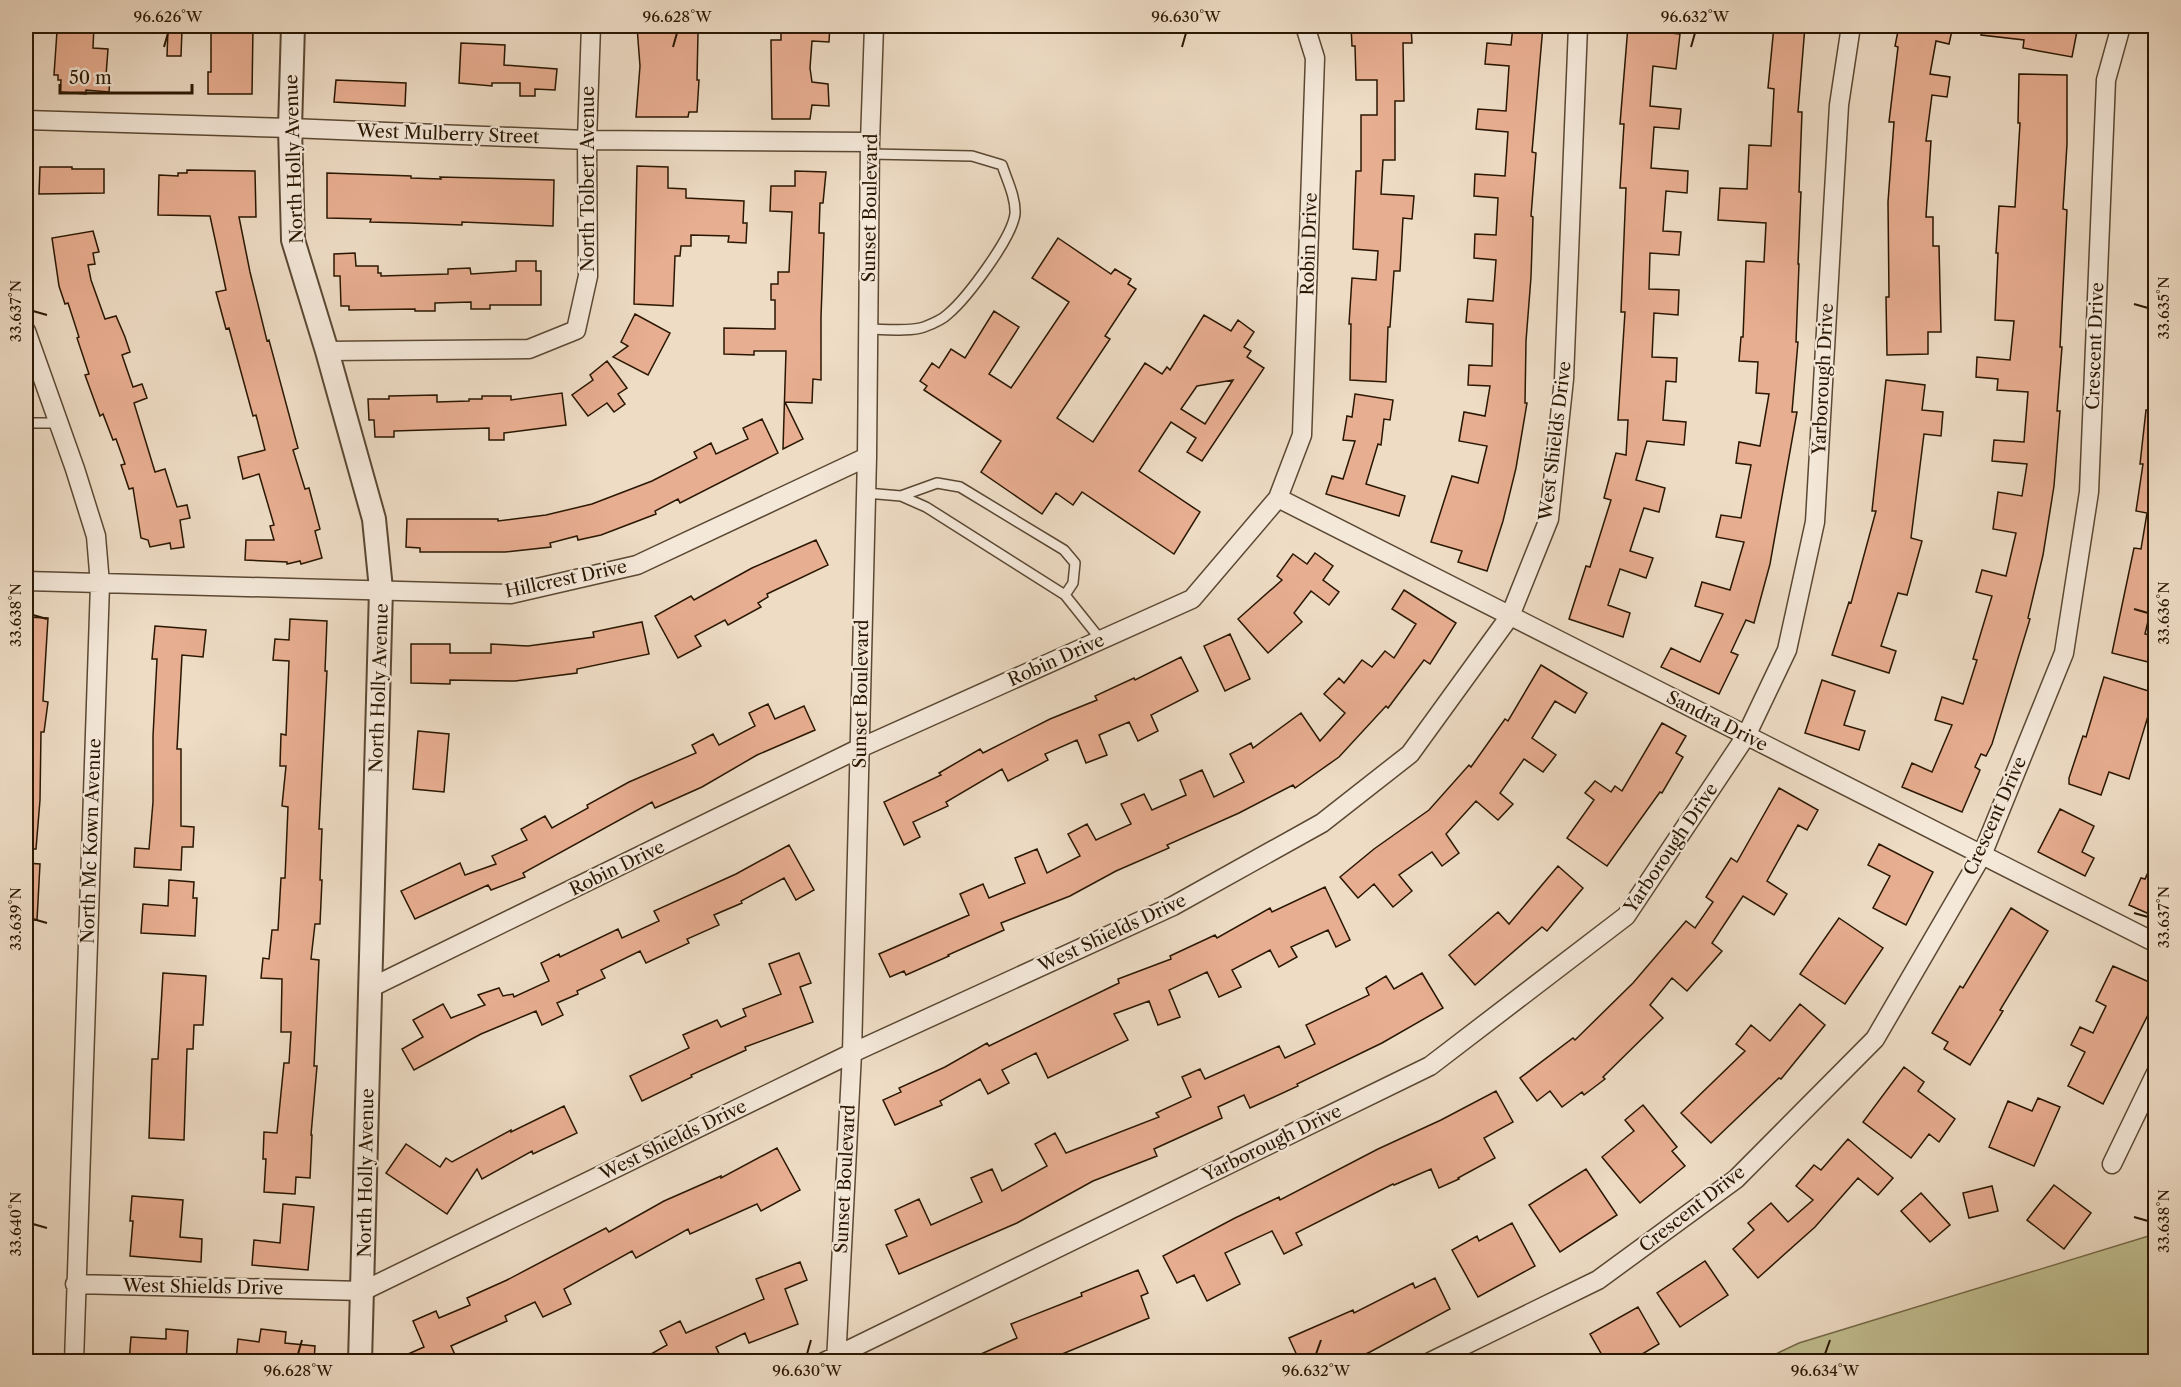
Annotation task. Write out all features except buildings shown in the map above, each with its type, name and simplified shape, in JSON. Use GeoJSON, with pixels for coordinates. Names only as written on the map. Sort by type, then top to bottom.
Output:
{"type":"FeatureCollection","features":[{"type":"Feature","properties":{"kind":"street","name":"North Holly Avenue"},"geometry":{"type":"LineString","coordinates":[[293,26],[290,128],[293,240],[374,519],[381,589],[360,1362]]}},
{"type":"Feature","properties":{"kind":"street","name":"North Tolbert Avenue"},"geometry":{"type":"LineString","coordinates":[[327,351],[529,349],[576,330],[588,276],[586,140],[591,26]]}},
{"type":"Feature","properties":{"kind":"street","name":"Sunset Boulevard"},"geometry":{"type":"LineString","coordinates":[[832,1360],[852,1053],[867,457],[870,148],[874,26]]}},
{"type":"Feature","properties":{"kind":"street","name":"Robin Drive"},"geometry":{"type":"LineString","coordinates":[[370,988],[860,748],[1192,599],[1278,498],[1302,435],[1315,58],[1305,26]]}},
{"type":"Feature","properties":{"kind":"street","name":"West Shields Drive"},"geometry":{"type":"LineString","coordinates":[[75,1284],[363,1291],[852,1053],[1173,906],[1322,824],[1410,754],[1510,616],[1548,519],[1564,379],[1578,26]]}},
{"type":"Feature","properties":{"kind":"street","name":"Yarborough Drive"},"geometry":{"type":"LineString","coordinates":[[832,1360],[1430,1066],[1626,916],[1746,736],[1787,650],[1815,522],[1839,105],[1851,26]]}},
{"type":"Feature","properties":{"kind":"street","name":"Crescent Drive"},"geometry":{"type":"LineString","coordinates":[[1430,1362],[1598,1281],[1736,1179],[1875,1039],[1982,855],[2064,653],[2089,492],[2106,80],[2121,26]]}},
{"type":"Feature","properties":{"kind":"street","name":"West Mulberry Street"},"geometry":{"type":"LineString","coordinates":[[26,120],[870,148]]}},
{"type":"Feature","properties":{"kind":"street","name":"North Mc Kown Avenue"},"geometry":{"type":"LineString","coordinates":[[26,331],[96,536],[100,584],[74,1362]]}},
{"type":"Feature","properties":{"kind":"street","name":"Hillcrest Drive"},"geometry":{"type":"LineString","coordinates":[[26,581],[511,594],[637,565],[867,457]]}},
{"type":"Feature","properties":{"kind":"street","name":"Sandra Drive"},"geometry":{"type":"LineString","coordinates":[[1278,498],[2156,943]]}},
{"type":"Feature","properties":{"kind":"street"},"geometry":{"type":"LineString","coordinates":[[2112,1164],[2156,1073]]}},
{"type":"Feature","properties":{"kind":"lane"},"geometry":{"type":"LineString","coordinates":[[868,329],[921,328],[946,316],[967,296],[996,253],[1015,214],[1011,190],[1002,165],[972,156],[870,148]]}},
{"type":"Feature","properties":{"kind":"lane"},"geometry":{"type":"LineString","coordinates":[[26,423],[58,423]]}},
{"type":"Feature","properties":{"kind":"lane"},"geometry":{"type":"LineString","coordinates":[[901,496],[937,483],[960,487],[1064,550],[1075,563],[1073,583],[1065,595]]}},
{"type":"Feature","properties":{"kind":"lane"},"geometry":{"type":"LineString","coordinates":[[866,493],[901,496],[926,507],[1065,595],[1101,640]]}},
{"type":"Feature","properties":{"kind":"shaded area"},"geometry":{"type":"Polygon","coordinates":[[[2155,1234],[2155,1361],[1761,1361],[1799,1343],[2155,1234]]]}}]}
